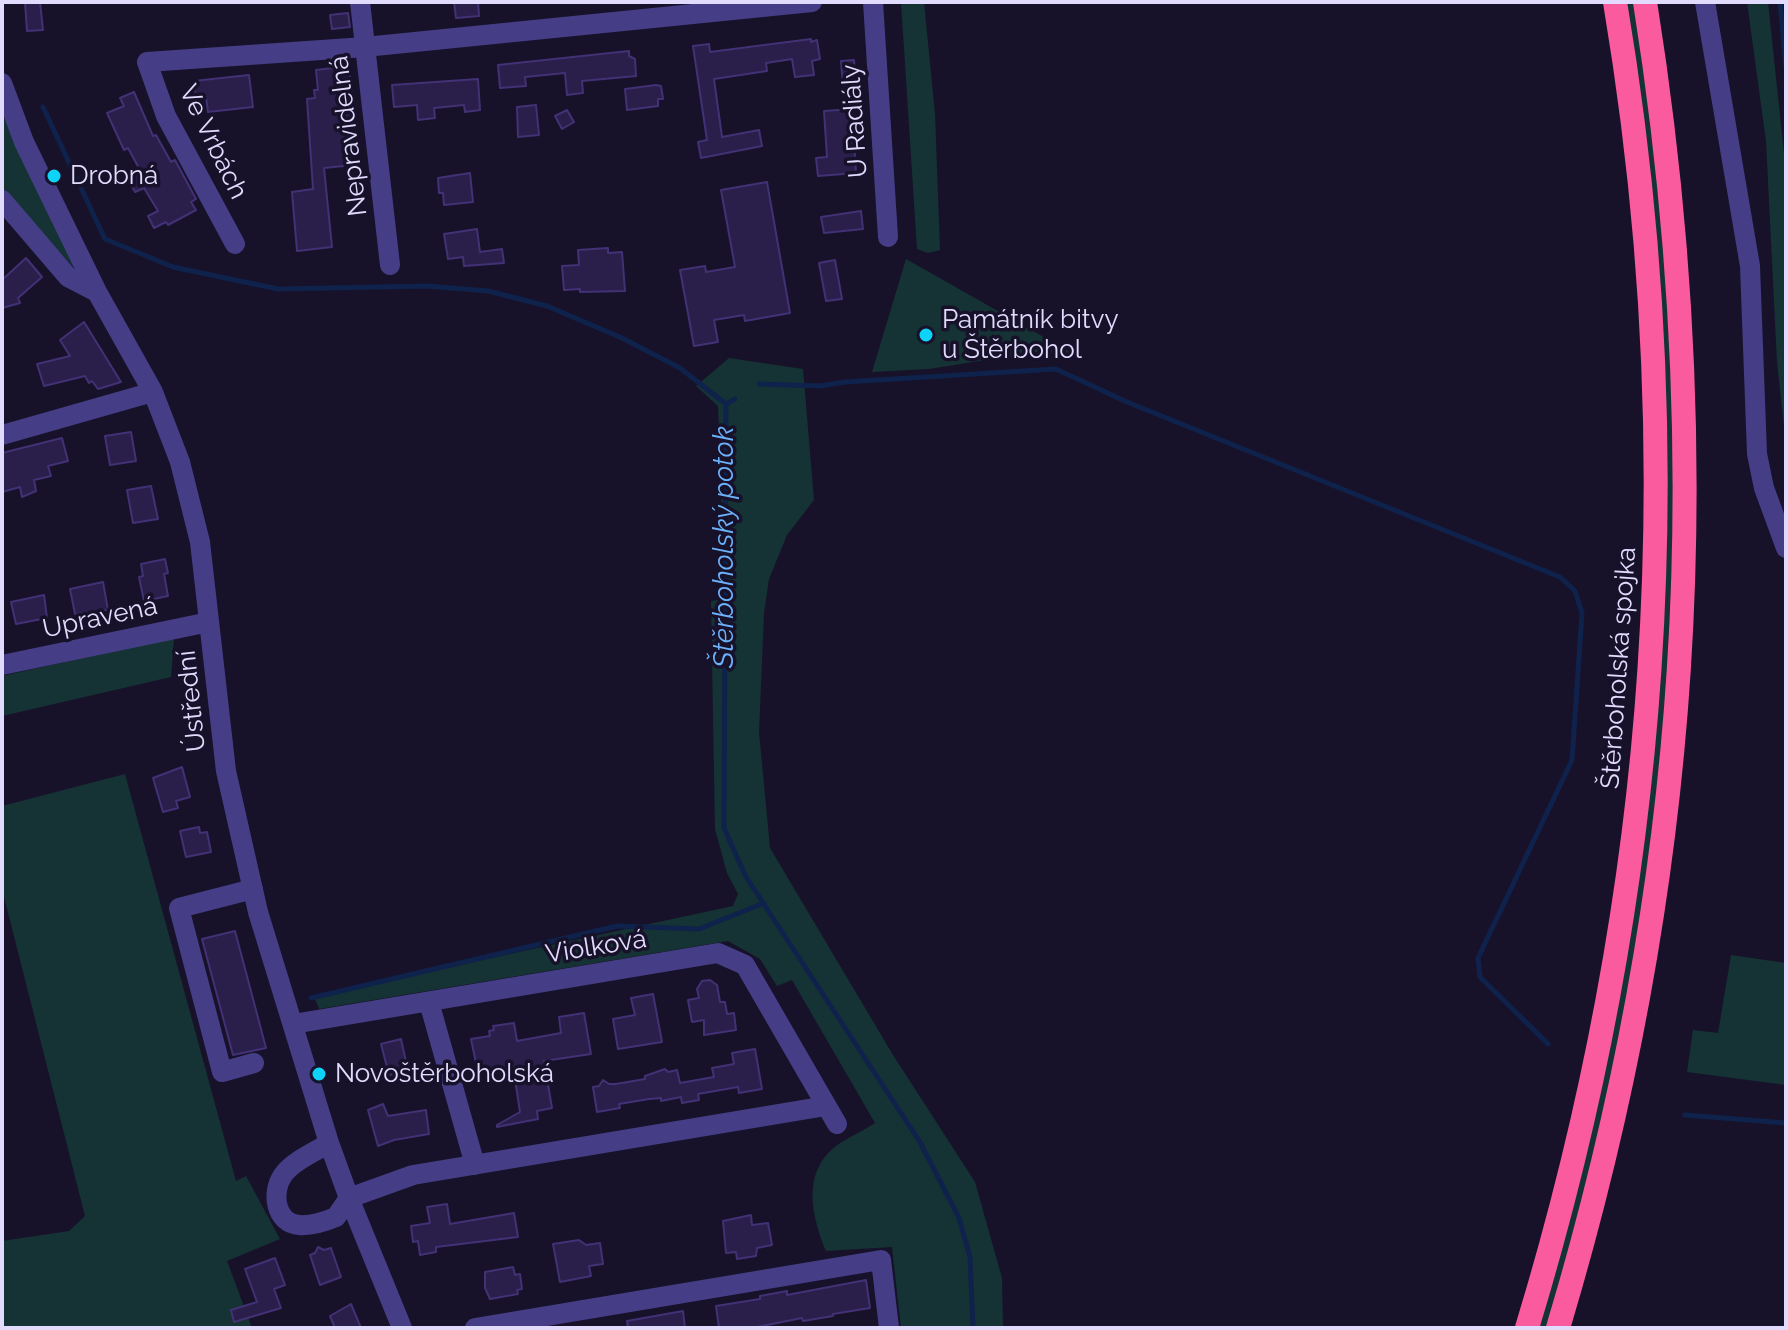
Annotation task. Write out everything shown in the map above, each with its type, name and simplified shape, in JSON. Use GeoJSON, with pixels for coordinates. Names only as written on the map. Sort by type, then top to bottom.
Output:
{"type":"FeatureCollection","features":[{"type":"Feature","properties":{"kind":"highway","name":"Štěrboholská spojka"},"geometry":{"type":"LineString","coordinates":[[1527,1328],[1572,1169],[1610,994],[1637,817],[1652,641],[1657,460],[1650,283],[1637,150],[1615,2]]}},
{"type":"Feature","properties":{"kind":"highway"},"geometry":{"type":"LineString","coordinates":[[1558,1328],[1603,1168],[1636,1017],[1662,854],[1680,672],[1687,487],[1681,304],[1665,133],[1645,2]]}},
{"type":"Feature","properties":{"kind":"street","name":"Nepravidelná"},"geometry":{"type":"LineString","coordinates":[[360,2],[390,265]]}},
{"type":"Feature","properties":{"kind":"street"},"geometry":{"type":"LineString","coordinates":[[365,47],[812,2]]}},
{"type":"Feature","properties":{"kind":"street","name":"U Radiály"},"geometry":{"type":"LineString","coordinates":[[873,2],[888,237]]}},
{"type":"Feature","properties":{"kind":"street"},"geometry":{"type":"LineString","coordinates":[[1705,2],[1750,266],[1757,454],[1764,488],[1786,548]]}},
{"type":"Feature","properties":{"kind":"street","name":"Ve Vrbách"},"geometry":{"type":"LineString","coordinates":[[235,244],[166,116],[147,62],[365,47]]}},
{"type":"Feature","properties":{"kind":"street","name":"Ústřední"},"geometry":{"type":"LineString","coordinates":[[2,83],[24,142],[97,292],[153,392],[180,462],[200,542],[226,771],[253,889],[329,1143],[402,1328]]}},
{"type":"Feature","properties":{"kind":"street"},"geometry":{"type":"LineString","coordinates":[[2,200],[68,277],[97,292]]}},
{"type":"Feature","properties":{"kind":"street"},"geometry":{"type":"LineString","coordinates":[[2,435],[153,392]]}},
{"type":"Feature","properties":{"kind":"street","name":"Upravená"},"geometry":{"type":"LineString","coordinates":[[2,665],[209,622]]}},
{"type":"Feature","properties":{"kind":"street"},"geometry":{"type":"LineString","coordinates":[[253,889],[179,908],[222,1072],[254,1063]]}},
{"type":"Feature","properties":{"kind":"street","name":"Violková"},"geometry":{"type":"LineString","coordinates":[[293,1024],[718,953],[745,965],[837,1124]]}},
{"type":"Feature","properties":{"kind":"street"},"geometry":{"type":"LineString","coordinates":[[429,1002],[475,1165]]}},
{"type":"Feature","properties":{"kind":"street"},"geometry":{"type":"LineString","coordinates":[[329,1143],[284,1173],[277,1186],[276,1200],[280,1214],[290,1223],[300,1225],[336,1217],[349,1198],[413,1175],[826,1106]]}},
{"type":"Feature","properties":{"kind":"street"},"geometry":{"type":"LineString","coordinates":[[475,1328],[881,1260],[889,1328]]}},
{"type":"Feature","properties":{"kind":"green space"},"geometry":{"type":"Polygon","coordinates":[[[901,2],[924,2],[935,114],[940,250],[928,253],[917,249],[901,2]]]}},
{"type":"Feature","properties":{"kind":"green space"},"geometry":{"type":"Polygon","coordinates":[[[1626,2],[1635,2],[1661,191],[1676,463],[1664,743],[1638,945],[1597,1147],[1547,1328],[1539,1328],[1584,1163],[1619,998],[1645,834],[1660,670],[1666,505],[1663,339],[1649,172],[1626,2]]]}},
{"type":"Feature","properties":{"kind":"green space"},"geometry":{"type":"Polygon","coordinates":[[[1747,2],[1768,2],[1786,173],[1786,445],[1777,362],[1766,141],[1747,2]]]}},
{"type":"Feature","properties":{"kind":"green space"},"geometry":{"type":"Polygon","coordinates":[[[2,114],[77,271],[2,189],[2,114]]]}},
{"type":"Feature","properties":{"kind":"green space"},"geometry":{"type":"Polygon","coordinates":[[[906,259],[1079,357],[1042,351],[929,369],[872,372],[906,259]]]}},
{"type":"Feature","properties":{"kind":"green space"},"geometry":{"type":"Polygon","coordinates":[[[729,358],[803,369],[814,500],[787,535],[769,579],[764,613],[759,732],[770,848],[893,1055],[975,1182],[1002,1278],[1003,1328],[901,1328],[892,1247],[826,1251],[814,1210],[814,1182],[818,1169],[836,1146],[875,1123],[792,980],[777,986],[760,959],[728,941],[319,1009],[314,996],[733,906],[738,894],[727,873],[715,829],[711,601],[725,599],[718,406],[696,386],[729,358]]]}},
{"type":"Feature","properties":{"kind":"green space"},"geometry":{"type":"Polygon","coordinates":[[[174,638],[171,677],[2,716],[2,676],[174,638]]]}},
{"type":"Feature","properties":{"kind":"green space"},"geometry":{"type":"Polygon","coordinates":[[[125,774],[236,1181],[246,1176],[280,1239],[227,1261],[252,1328],[2,1328],[2,1241],[69,1231],[85,1216],[2,889],[2,806],[125,774]]]}},
{"type":"Feature","properties":{"kind":"green space"},"geometry":{"type":"Polygon","coordinates":[[[1731,955],[1786,963],[1786,1085],[1687,1072],[1693,1030],[1718,1033],[1731,955]]]}},
{"type":"Feature","properties":{"kind":"building"},"geometry":{"type":"Polygon","coordinates":[[[25,2],[40,2],[43,30],[27,31],[25,2]]]}},
{"type":"Feature","properties":{"kind":"building"},"geometry":{"type":"Polygon","coordinates":[[[454,2],[478,2],[479,16],[456,18],[454,2]]]}},
{"type":"Feature","properties":{"kind":"building"},"geometry":{"type":"Polygon","coordinates":[[[348,13],[350,27],[332,29],[330,15],[348,13]]]}},
{"type":"Feature","properties":{"kind":"building"},"geometry":{"type":"Polygon","coordinates":[[[811,39],[811,42],[817,40],[820,59],[812,61],[814,75],[795,77],[792,59],[766,63],[767,71],[714,79],[722,137],[759,130],[762,146],[701,158],[698,142],[707,140],[693,46],[709,44],[710,52],[811,39]]]}},
{"type":"Feature","properties":{"kind":"building"},"geometry":{"type":"Polygon","coordinates":[[[629,51],[629,56],[635,59],[636,76],[582,81],[583,93],[567,95],[565,73],[525,77],[526,86],[500,88],[498,65],[629,51]]]}},
{"type":"Feature","properties":{"kind":"building"},"geometry":{"type":"Polygon","coordinates":[[[854,60],[856,86],[843,86],[841,61],[854,60]]]}},
{"type":"Feature","properties":{"kind":"building"},"geometry":{"type":"Polygon","coordinates":[[[349,66],[353,102],[350,103],[353,165],[324,168],[332,247],[297,251],[292,192],[313,189],[307,99],[315,98],[314,90],[318,90],[316,70],[349,66]]]}},
{"type":"Feature","properties":{"kind":"building"},"geometry":{"type":"Polygon","coordinates":[[[249,75],[253,107],[208,112],[206,97],[196,98],[194,81],[249,75]]]}},
{"type":"Feature","properties":{"kind":"building"},"geometry":{"type":"Polygon","coordinates":[[[478,79],[480,110],[465,112],[464,105],[434,108],[435,118],[418,120],[417,105],[394,107],[392,85],[478,79]]]}},
{"type":"Feature","properties":{"kind":"building"},"geometry":{"type":"Polygon","coordinates":[[[661,86],[663,99],[658,99],[658,106],[627,110],[625,89],[661,86]]]}},
{"type":"Feature","properties":{"kind":"building"},"geometry":{"type":"Polygon","coordinates":[[[134,92],[153,136],[156,135],[171,162],[175,160],[196,199],[191,202],[196,210],[168,225],[166,222],[154,228],[148,216],[158,211],[144,188],[135,192],[128,179],[141,172],[128,148],[124,150],[107,113],[124,106],[120,98],[134,92]]]}},
{"type":"Feature","properties":{"kind":"building"},"geometry":{"type":"Polygon","coordinates":[[[536,105],[539,135],[518,137],[517,107],[536,105]]]}},
{"type":"Feature","properties":{"kind":"building"},"geometry":{"type":"Polygon","coordinates":[[[852,109],[856,173],[818,176],[816,158],[827,157],[824,111],[852,109]]]}},
{"type":"Feature","properties":{"kind":"building"},"geometry":{"type":"Polygon","coordinates":[[[567,110],[574,122],[562,129],[555,116],[567,110]]]}},
{"type":"Feature","properties":{"kind":"building"},"geometry":{"type":"Polygon","coordinates":[[[470,173],[473,202],[444,205],[438,178],[470,173]]]}},
{"type":"Feature","properties":{"kind":"building"},"geometry":{"type":"Polygon","coordinates":[[[767,182],[790,313],[745,321],[744,315],[714,320],[718,342],[694,346],[680,270],[705,266],[706,272],[735,267],[721,190],[767,182]]]}},
{"type":"Feature","properties":{"kind":"building"},"geometry":{"type":"Polygon","coordinates":[[[861,211],[863,229],[824,233],[821,217],[861,211]]]}},
{"type":"Feature","properties":{"kind":"building"},"geometry":{"type":"Polygon","coordinates":[[[477,229],[480,252],[502,249],[504,263],[464,266],[463,257],[448,259],[444,234],[477,229]]]}},
{"type":"Feature","properties":{"kind":"building"},"geometry":{"type":"Polygon","coordinates":[[[608,248],[608,253],[622,252],[625,291],[564,290],[562,266],[579,265],[578,250],[608,248]]]}},
{"type":"Feature","properties":{"kind":"building"},"geometry":{"type":"Polygon","coordinates":[[[26,258],[42,277],[18,298],[20,303],[2,308],[2,280],[26,258]]]}},
{"type":"Feature","properties":{"kind":"building"},"geometry":{"type":"Polygon","coordinates":[[[835,260],[842,299],[826,301],[819,263],[835,260]]]}},
{"type":"Feature","properties":{"kind":"building"},"geometry":{"type":"Polygon","coordinates":[[[84,322],[121,382],[98,389],[85,376],[44,386],[37,364],[70,356],[60,340],[84,322]]]}},
{"type":"Feature","properties":{"kind":"building"},"geometry":{"type":"Polygon","coordinates":[[[131,432],[136,461],[110,465],[105,436],[131,432]]]}},
{"type":"Feature","properties":{"kind":"building"},"geometry":{"type":"Polygon","coordinates":[[[62,438],[68,461],[48,466],[51,476],[34,480],[36,491],[22,497],[20,487],[2,492],[2,453],[62,438]]]}},
{"type":"Feature","properties":{"kind":"building"},"geometry":{"type":"Polygon","coordinates":[[[151,486],[158,519],[133,523],[127,490],[151,486]]]}},
{"type":"Feature","properties":{"kind":"building"},"geometry":{"type":"Polygon","coordinates":[[[165,559],[168,596],[144,601],[139,577],[143,576],[141,564],[165,559]]]}},
{"type":"Feature","properties":{"kind":"building"},"geometry":{"type":"Polygon","coordinates":[[[103,582],[108,610],[75,614],[70,589],[103,582]]]}},
{"type":"Feature","properties":{"kind":"building"},"geometry":{"type":"Polygon","coordinates":[[[44,595],[47,618],[16,624],[11,602],[44,595]]]}},
{"type":"Feature","properties":{"kind":"building"},"geometry":{"type":"Polygon","coordinates":[[[182,767],[190,797],[176,801],[178,808],[163,812],[153,778],[182,767]]]}},
{"type":"Feature","properties":{"kind":"building"},"geometry":{"type":"Polygon","coordinates":[[[199,827],[200,833],[207,832],[211,852],[186,857],[180,831],[199,827]]]}},
{"type":"Feature","properties":{"kind":"building"},"geometry":{"type":"Polygon","coordinates":[[[235,931],[266,1048],[233,1055],[202,939],[235,931]]]}},
{"type":"Feature","properties":{"kind":"building"},"geometry":{"type":"Polygon","coordinates":[[[710,980],[717,985],[720,1002],[725,1002],[727,1014],[734,1013],[736,1030],[704,1035],[704,1020],[692,1022],[688,1000],[699,998],[697,989],[702,981],[710,980]]]}},
{"type":"Feature","properties":{"kind":"building"},"geometry":{"type":"Polygon","coordinates":[[[653,994],[662,1042],[618,1049],[613,1019],[635,1015],[631,998],[653,994]]]}},
{"type":"Feature","properties":{"kind":"building"},"geometry":{"type":"Polygon","coordinates":[[[584,1013],[591,1054],[544,1061],[552,1108],[537,1111],[538,1119],[497,1127],[520,1112],[513,1066],[478,1073],[471,1039],[490,1036],[493,1026],[514,1023],[517,1041],[561,1033],[559,1017],[584,1013]]]}},
{"type":"Feature","properties":{"kind":"building"},"geometry":{"type":"Polygon","coordinates":[[[401,1039],[405,1072],[389,1075],[381,1044],[401,1039]]]}},
{"type":"Feature","properties":{"kind":"building"},"geometry":{"type":"Polygon","coordinates":[[[755,1049],[762,1089],[739,1093],[738,1087],[698,1094],[699,1100],[682,1103],[681,1097],[661,1101],[661,1098],[649,1099],[619,1104],[620,1108],[597,1112],[593,1087],[599,1086],[603,1080],[616,1084],[645,1079],[645,1076],[665,1069],[668,1072],[677,1070],[680,1083],[714,1077],[712,1068],[734,1064],[732,1053],[755,1049]]]}},
{"type":"Feature","properties":{"kind":"building"},"geometry":{"type":"Polygon","coordinates":[[[383,1104],[388,1116],[426,1110],[429,1134],[378,1146],[368,1110],[383,1104]]]}},
{"type":"Feature","properties":{"kind":"building"},"geometry":{"type":"Polygon","coordinates":[[[447,1204],[450,1224],[514,1213],[518,1237],[436,1247],[436,1252],[420,1255],[418,1241],[413,1242],[411,1226],[430,1223],[427,1207],[447,1204]]]}},
{"type":"Feature","properties":{"kind":"building"},"geometry":{"type":"Polygon","coordinates":[[[751,1215],[752,1225],[768,1223],[772,1245],[757,1248],[756,1256],[737,1259],[736,1252],[726,1253],[723,1221],[751,1215]]]}},
{"type":"Feature","properties":{"kind":"building"},"geometry":{"type":"Polygon","coordinates":[[[579,1240],[586,1245],[600,1243],[603,1264],[589,1266],[591,1276],[560,1282],[553,1244],[579,1240]]]}},
{"type":"Feature","properties":{"kind":"building"},"geometry":{"type":"Polygon","coordinates":[[[318,1247],[324,1250],[331,1248],[341,1277],[320,1285],[310,1255],[318,1247]]]}},
{"type":"Feature","properties":{"kind":"building"},"geometry":{"type":"Polygon","coordinates":[[[275,1258],[285,1285],[274,1289],[281,1308],[234,1322],[231,1310],[257,1302],[245,1269],[275,1258]]]}},
{"type":"Feature","properties":{"kind":"building"},"geometry":{"type":"Polygon","coordinates":[[[513,1267],[515,1275],[520,1274],[522,1289],[517,1290],[518,1294],[490,1299],[485,1288],[485,1272],[513,1267]]]}},
{"type":"Feature","properties":{"kind":"building"},"geometry":{"type":"Polygon","coordinates":[[[866,1280],[870,1308],[752,1328],[719,1328],[716,1306],[787,1291],[787,1295],[866,1280]]]}},
{"type":"Feature","properties":{"kind":"building"},"geometry":{"type":"Polygon","coordinates":[[[351,1304],[361,1328],[335,1328],[330,1316],[351,1304]]]}},
{"type":"Feature","properties":{"kind":"building"},"geometry":{"type":"Polygon","coordinates":[[[683,1311],[685,1328],[628,1328],[627,1321],[683,1311]]]}},
{"type":"Feature","properties":{"kind":"waterway"},"geometry":{"type":"LineString","coordinates":[[1780,2],[1786,68]]}},
{"type":"Feature","properties":{"kind":"waterway","name":"Štěrboholský potok"},"geometry":{"type":"LineString","coordinates":[[43,107],[105,239],[173,267],[278,289],[427,286],[488,291],[547,306],[622,338],[680,368],[726,404],[724,828],[746,877],[920,1142],[959,1218],[970,1257],[973,1328]]}},
{"type":"Feature","properties":{"kind":"waterway"},"geometry":{"type":"LineString","coordinates":[[759,384],[820,386],[1056,369],[1127,402],[1560,577],[1575,591],[1582,613],[1572,760],[1478,958],[1480,977],[1548,1044]]}},
{"type":"Feature","properties":{"kind":"waterway"},"geometry":{"type":"LineString","coordinates":[[726,404],[735,399]]}},
{"type":"Feature","properties":{"kind":"waterway"},"geometry":{"type":"LineString","coordinates":[[311,998],[617,926],[699,929],[764,903]]}},
{"type":"Feature","properties":{"kind":"waterway"},"geometry":{"type":"LineString","coordinates":[[1685,1115],[1786,1123]]}},
{"type":"Feature","properties":{"kind":"place","name":"Drobná"},"geometry":{"type":"Point","coordinates":[54,176]}},
{"type":"Feature","properties":{"kind":"place","name":"Památník bitvy u Štěrbohol"},"geometry":{"type":"Point","coordinates":[926,335]}},
{"type":"Feature","properties":{"kind":"place","name":"Novoštěrboholská"},"geometry":{"type":"Point","coordinates":[319,1074]}}]}
